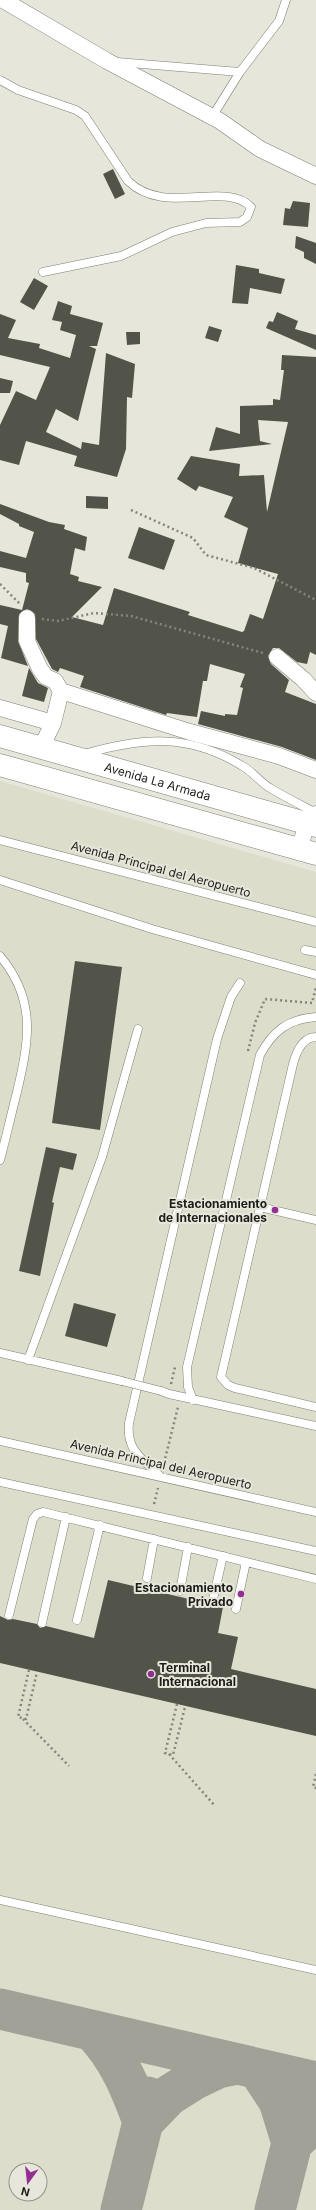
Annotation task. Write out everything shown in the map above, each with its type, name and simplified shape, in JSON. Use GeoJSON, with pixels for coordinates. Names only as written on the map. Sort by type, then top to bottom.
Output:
{"type":"FeatureCollection","features":[{"type":"Feature","properties":{"kind":"main road","name":"Avenida La Armada"},"geometry":{"type":"LineString","coordinates":[[0,736],[314,819]]}},
{"type":"Feature","properties":{"kind":"main road"},"geometry":{"type":"LineString","coordinates":[[0,765],[307,851]]}},
{"type":"Feature","properties":{"kind":"street"},"geometry":{"type":"LineString","coordinates":[[3,0],[107,61],[212,117],[260,149],[316,176]]}},
{"type":"Feature","properties":{"kind":"street"},"geometry":{"type":"LineString","coordinates":[[27,618],[27,641],[40,669],[46,677],[55,681],[61,691],[190,732],[279,756],[316,770]]}},
{"type":"Feature","properties":{"kind":"street"},"geometry":{"type":"LineString","coordinates":[[277,657],[303,679],[316,693]]}},
{"type":"Feature","properties":{"kind":"street"},"geometry":{"type":"LineString","coordinates":[[42,746],[53,723],[61,691]]}},
{"type":"Feature","properties":{"kind":"street"},"geometry":{"type":"LineString","coordinates":[[0,708],[53,723]]}},
{"type":"Feature","properties":{"kind":"street"},"geometry":{"type":"LineString","coordinates":[[307,851],[314,819]]}},
{"type":"Feature","properties":{"kind":"lane"},"geometry":{"type":"LineString","coordinates":[[212,117],[240,72],[280,21],[286,0]]}},
{"type":"Feature","properties":{"kind":"lane"},"geometry":{"type":"LineString","coordinates":[[107,61],[240,72]]}},
{"type":"Feature","properties":{"kind":"lane"},"geometry":{"type":"LineString","coordinates":[[0,80],[18,90],[76,110],[85,116],[128,181],[137,190],[164,199],[228,197],[244,199],[251,207],[247,217],[240,222],[206,223],[172,232],[121,256],[42,272]]}},
{"type":"Feature","properties":{"kind":"lane"},"geometry":{"type":"LineString","coordinates":[[77,756],[120,745],[160,740],[206,747],[246,768],[269,788],[314,819]]}},
{"type":"Feature","properties":{"kind":"lane","name":"Avenida Principal del Aeropuerto"},"geometry":{"type":"LineString","coordinates":[[0,840],[316,922]]}},
{"type":"Feature","properties":{"kind":"lane"},"geometry":{"type":"LineString","coordinates":[[0,880],[152,929],[316,975]]}},
{"type":"Feature","properties":{"kind":"lane"},"geometry":{"type":"LineString","coordinates":[[305,950],[316,952]]}},
{"type":"Feature","properties":{"kind":"lane"},"geometry":{"type":"LineString","coordinates":[[0,956],[16,979],[24,1001],[28,1040],[0,1160]]}},
{"type":"Feature","properties":{"kind":"lane"},"geometry":{"type":"LineString","coordinates":[[161,1477],[141,1459],[132,1447],[128,1434],[129,1423],[217,1039],[231,997],[240,983]]}},
{"type":"Feature","properties":{"kind":"lane"},"geometry":{"type":"LineString","coordinates":[[192,1400],[188,1387],[187,1367],[260,1055],[269,1038],[281,1028],[303,1018],[316,1017]]}},
{"type":"Feature","properties":{"kind":"lane"},"geometry":{"type":"LineString","coordinates":[[28,1360],[102,1157],[138,1029]]}},
{"type":"Feature","properties":{"kind":"lane"},"geometry":{"type":"LineString","coordinates":[[316,1037],[307,1039],[296,1053],[221,1377],[228,1385],[235,1388],[316,1407]]}},
{"type":"Feature","properties":{"kind":"lane"},"geometry":{"type":"LineString","coordinates":[[260,1207],[316,1220]]}},
{"type":"Feature","properties":{"kind":"lane"},"geometry":{"type":"LineString","coordinates":[[0,1354],[122,1381],[192,1400],[316,1426]]}},
{"type":"Feature","properties":{"kind":"lane","name":"Avenida Principal del Aeropuerto"},"geometry":{"type":"LineString","coordinates":[[0,1441],[316,1512]]}},
{"type":"Feature","properties":{"kind":"lane"},"geometry":{"type":"LineString","coordinates":[[0,1482],[316,1551]]}},
{"type":"Feature","properties":{"kind":"lane"},"geometry":{"type":"LineString","coordinates":[[9,1615],[33,1519],[37,1514],[43,1512],[316,1579]]}},
{"type":"Feature","properties":{"kind":"lane"},"geometry":{"type":"LineString","coordinates":[[42,1623],[66,1517]]}},
{"type":"Feature","properties":{"kind":"lane"},"geometry":{"type":"LineString","coordinates":[[78,1620],[100,1526]]}},
{"type":"Feature","properties":{"kind":"lane"},"geometry":{"type":"LineString","coordinates":[[147,1578],[154,1539]]}},
{"type":"Feature","properties":{"kind":"lane"},"geometry":{"type":"LineString","coordinates":[[180,1591],[188,1547]]}},
{"type":"Feature","properties":{"kind":"lane"},"geometry":{"type":"LineString","coordinates":[[213,1600],[223,1556]]}},
{"type":"Feature","properties":{"kind":"lane"},"geometry":{"type":"LineString","coordinates":[[236,1609],[246,1562]]}},
{"type":"Feature","properties":{"kind":"lane"},"geometry":{"type":"LineString","coordinates":[[0,1900],[316,1970]]}},
{"type":"Feature","properties":{"kind":"path"},"geometry":{"type":"LineString","coordinates":[[131,510],[193,538],[206,555],[254,568],[316,600]]}},
{"type":"Feature","properties":{"kind":"path"},"geometry":{"type":"LineString","coordinates":[[0,584],[27,610],[27,618],[58,621],[94,613],[130,616],[277,657]]}},
{"type":"Feature","properties":{"kind":"path"},"geometry":{"type":"LineString","coordinates":[[312,1003],[316,988]]}},
{"type":"Feature","properties":{"kind":"path"},"geometry":{"type":"LineString","coordinates":[[29,1670],[18,1717],[22,1718],[69,1766]]}},
{"type":"Feature","properties":{"kind":"path"},"geometry":{"type":"LineString","coordinates":[[22,1718],[26,1719],[37,1672]]}},
{"type":"Feature","properties":{"kind":"path"},"geometry":{"type":"LineString","coordinates":[[177,1704],[165,1753],[169,1754],[215,1806]]}},
{"type":"Feature","properties":{"kind":"path"},"geometry":{"type":"LineString","coordinates":[[169,1754],[174,1755],[185,1707]]}},
{"type":"Feature","properties":{"kind":"path"},"geometry":{"type":"LineString","coordinates":[[316,1774],[312,1787],[316,1788]]}},
{"type":"Feature","properties":{"kind":"shaded area"},"geometry":{"type":"Polygon","coordinates":[[[0,781],[316,872],[316,2210],[0,2210],[0,781]]]}},
{"type":"Feature","properties":{"kind":"building"},"geometry":{"type":"Polygon","coordinates":[[[113,169],[125,194],[115,199],[103,174],[113,169]]]}},
{"type":"Feature","properties":{"kind":"building"},"geometry":{"type":"Polygon","coordinates":[[[293,201],[310,203],[308,227],[283,225],[285,208],[290,209],[293,201]]]}},
{"type":"Feature","properties":{"kind":"building"},"geometry":{"type":"Polygon","coordinates":[[[296,236],[316,243],[316,264],[304,258],[304,252],[295,248],[296,236]]]}},
{"type":"Feature","properties":{"kind":"building"},"geometry":{"type":"Polygon","coordinates":[[[236,265],[259,269],[259,273],[285,279],[281,294],[250,288],[248,304],[232,303],[236,265]]]}},
{"type":"Feature","properties":{"kind":"building"},"geometry":{"type":"Polygon","coordinates":[[[34,278],[48,286],[34,310],[20,302],[34,278]]]}},
{"type":"Feature","properties":{"kind":"building"},"geometry":{"type":"Polygon","coordinates":[[[58,301],[72,306],[70,314],[103,323],[97,346],[89,346],[96,349],[78,421],[56,409],[46,432],[81,449],[82,442],[99,445],[106,353],[135,364],[132,398],[127,397],[126,449],[117,477],[74,466],[77,456],[26,441],[19,465],[0,460],[0,425],[16,391],[36,400],[50,367],[0,355],[0,314],[16,320],[8,338],[40,344],[39,348],[70,358],[76,335],[60,330],[62,322],[52,320],[58,301]]]}},
{"type":"Feature","properties":{"kind":"building"},"geometry":{"type":"Polygon","coordinates":[[[277,312],[298,321],[295,329],[316,335],[316,350],[266,328],[269,321],[273,322],[277,312]]]}},
{"type":"Feature","properties":{"kind":"building"},"geometry":{"type":"Polygon","coordinates":[[[209,326],[222,330],[218,342],[205,338],[209,326]]]}},
{"type":"Feature","properties":{"kind":"building"},"geometry":{"type":"Polygon","coordinates":[[[126,332],[140,332],[140,344],[127,345],[126,332]]]}},
{"type":"Feature","properties":{"kind":"building"},"geometry":{"type":"Polygon","coordinates":[[[282,355],[316,357],[316,655],[310,652],[307,664],[297,662],[279,648],[273,648],[268,656],[271,664],[289,680],[285,692],[316,704],[316,760],[282,747],[198,724],[201,711],[225,716],[225,714],[237,715],[243,688],[240,687],[245,674],[210,664],[207,681],[203,681],[197,717],[167,713],[166,715],[80,687],[84,676],[60,668],[58,672],[52,669],[36,639],[35,614],[27,609],[19,614],[18,641],[28,666],[1,658],[8,626],[0,624],[0,605],[22,610],[29,583],[26,582],[26,573],[0,567],[0,551],[26,558],[34,532],[19,526],[19,524],[0,514],[0,504],[49,522],[65,525],[64,529],[87,537],[85,551],[75,548],[70,574],[79,577],[78,581],[102,587],[72,617],[103,625],[114,588],[190,612],[188,615],[242,632],[244,631],[250,614],[263,619],[278,574],[238,563],[248,528],[224,517],[233,497],[199,486],[196,491],[177,479],[191,456],[240,464],[239,476],[264,475],[267,512],[288,422],[258,420],[260,441],[272,444],[209,451],[216,427],[240,434],[240,406],[273,405],[273,399],[280,400],[284,370],[281,370],[282,355]]]}},
{"type":"Feature","properties":{"kind":"building"},"geometry":{"type":"Polygon","coordinates":[[[0,378],[13,381],[10,393],[0,393],[0,378]]]}},
{"type":"Feature","properties":{"kind":"building"},"geometry":{"type":"Polygon","coordinates":[[[86,496],[108,497],[108,509],[86,508],[86,496]]]}},
{"type":"Feature","properties":{"kind":"building"},"geometry":{"type":"Polygon","coordinates":[[[139,527],[175,540],[164,570],[128,558],[139,527]]]}},
{"type":"Feature","properties":{"kind":"building"},"geometry":{"type":"Polygon","coordinates":[[[29,668],[38,683],[48,688],[44,702],[22,696],[29,668]]]}},
{"type":"Feature","properties":{"kind":"building"},"geometry":{"type":"Polygon","coordinates":[[[75,961],[122,967],[100,1130],[52,1123],[75,961]]]}},
{"type":"Feature","properties":{"kind":"building"},"geometry":{"type":"Polygon","coordinates":[[[46,1147],[77,1154],[73,1170],[60,1167],[52,1202],[54,1203],[40,1276],[19,1271],[46,1147]]]}},
{"type":"Feature","properties":{"kind":"building"},"geometry":{"type":"Polygon","coordinates":[[[74,1303],[116,1314],[107,1347],[65,1336],[74,1303]]]}},
{"type":"Feature","properties":{"kind":"building","name":"Terminal Internacional"},"geometry":{"type":"Polygon","coordinates":[[[108,1580],[223,1607],[218,1633],[238,1637],[231,1669],[316,1689],[316,1736],[0,1663],[0,1616],[8,1620],[13,1619],[37,1624],[40,1628],[46,1626],[94,1638],[108,1580]]]}},
{"type":"Feature","properties":{"kind":"taxiway"},"geometry":{"type":"LineString","coordinates":[[0,2009],[316,2082]]}},
{"type":"Feature","properties":{"kind":"taxiway"},"geometry":{"type":"LineString","coordinates":[[93,2031],[117,2062],[134,2097],[143,2122],[148,2097]]}},
{"type":"Feature","properties":{"kind":"taxiway"},"geometry":{"type":"LineString","coordinates":[[121,2210],[143,2122],[168,2096],[195,2079],[218,2068],[238,2064]]}},
{"type":"Feature","properties":{"kind":"taxiway"},"geometry":{"type":"LineString","coordinates":[[258,2069],[279,2101],[292,2143],[307,2080]]}},
{"type":"Feature","properties":{"kind":"taxiway"},"geometry":{"type":"LineString","coordinates":[[275,2210],[292,2143],[312,2124]]}},
{"type":"Feature","properties":{"kind":"place","name":"Estacionamiento de Internacionales"},"geometry":{"type":"Point","coordinates":[275,1210]}},
{"type":"Feature","properties":{"kind":"place","name":"Estacionamiento Privado"},"geometry":{"type":"Point","coordinates":[241,1594]}},
{"type":"Feature","properties":{"kind":"place","name":"Terminal Internacional"},"geometry":{"type":"Point","coordinates":[151,1674]}}]}
